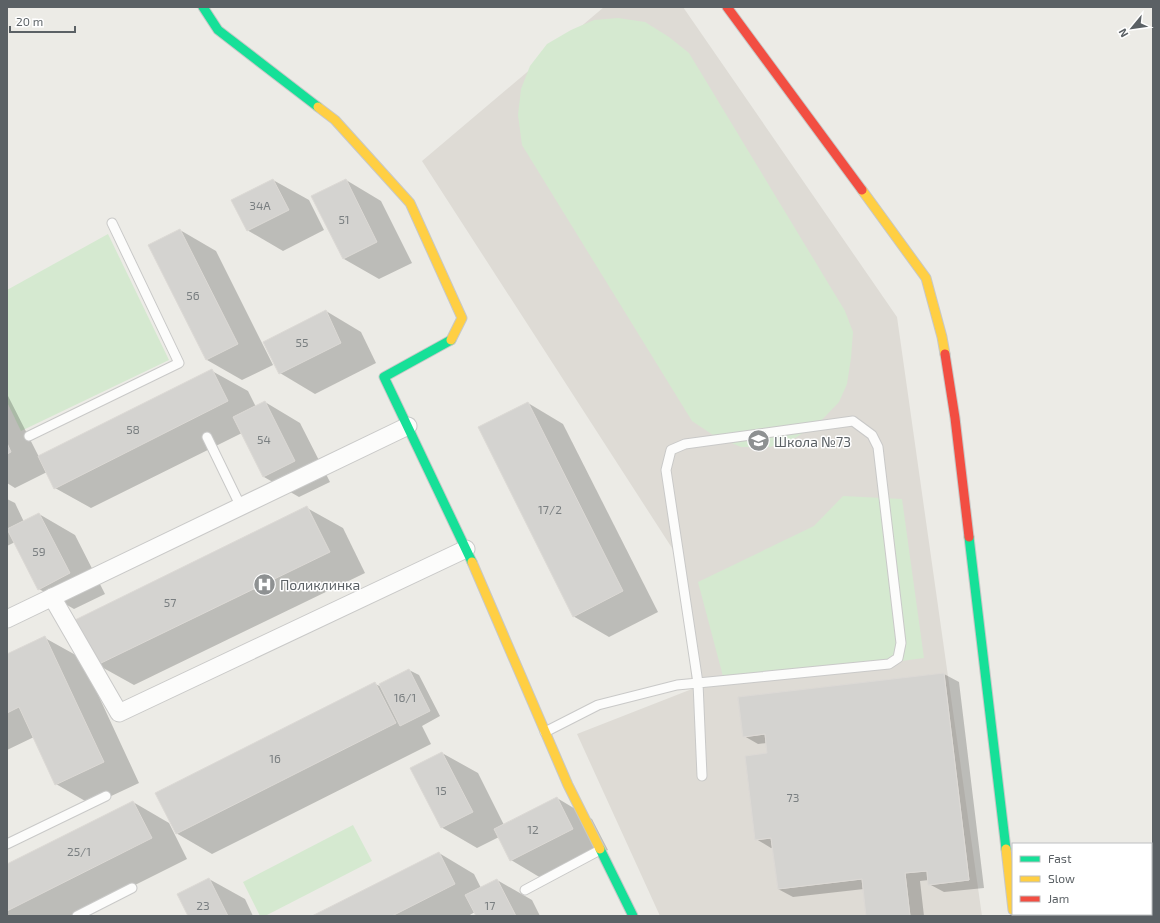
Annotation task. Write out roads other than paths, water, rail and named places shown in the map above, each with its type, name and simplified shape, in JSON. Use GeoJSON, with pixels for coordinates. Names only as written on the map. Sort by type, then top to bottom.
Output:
{"type":"FeatureCollection","features":[{"type":"Feature","properties":{"kind":"street"},"geometry":{"type":"LineString","coordinates":[[203,7],[218,30],[335,120],[410,203],[462,318],[451,340],[384,377],[466,549],[544,732],[632,916]]}},
{"type":"Feature","properties":{"kind":"street"},"geometry":{"type":"LineString","coordinates":[[728,7],[926,278],[942,337],[954,418],[1012,902]]}},
{"type":"Feature","properties":{"kind":"street"},"geometry":{"type":"LineString","coordinates":[[7,619],[408,426]]}},
{"type":"Feature","properties":{"kind":"street"},"geometry":{"type":"LineString","coordinates":[[52,597],[119,713],[466,549]]}},
{"type":"Feature","properties":{"kind":"lane"},"geometry":{"type":"LineString","coordinates":[[29,436],[179,363],[112,223]]}},
{"type":"Feature","properties":{"kind":"lane"},"geometry":{"type":"LineString","coordinates":[[544,732],[598,705],[677,685],[698,683],[889,664],[898,658],[901,643],[878,447],[872,435],[853,421],[685,444],[671,450],[666,470],[698,683],[702,776]]}},
{"type":"Feature","properties":{"kind":"lane"},"geometry":{"type":"LineString","coordinates":[[208,437],[241,507]]}},
{"type":"Feature","properties":{"kind":"lane"},"geometry":{"type":"LineString","coordinates":[[7,844],[106,796]]}},
{"type":"Feature","properties":{"kind":"lane"},"geometry":{"type":"LineString","coordinates":[[525,890],[600,850]]}},
{"type":"Feature","properties":{"kind":"lane"},"geometry":{"type":"LineString","coordinates":[[77,916],[132,888]]}},
{"type":"Feature","properties":{"kind":"place","name":"Школа №73"},"geometry":{"type":"Point","coordinates":[759,441]}},
{"type":"Feature","properties":{"kind":"place","name":"Поликлинка"},"geometry":{"type":"Point","coordinates":[264,584]}}]}
